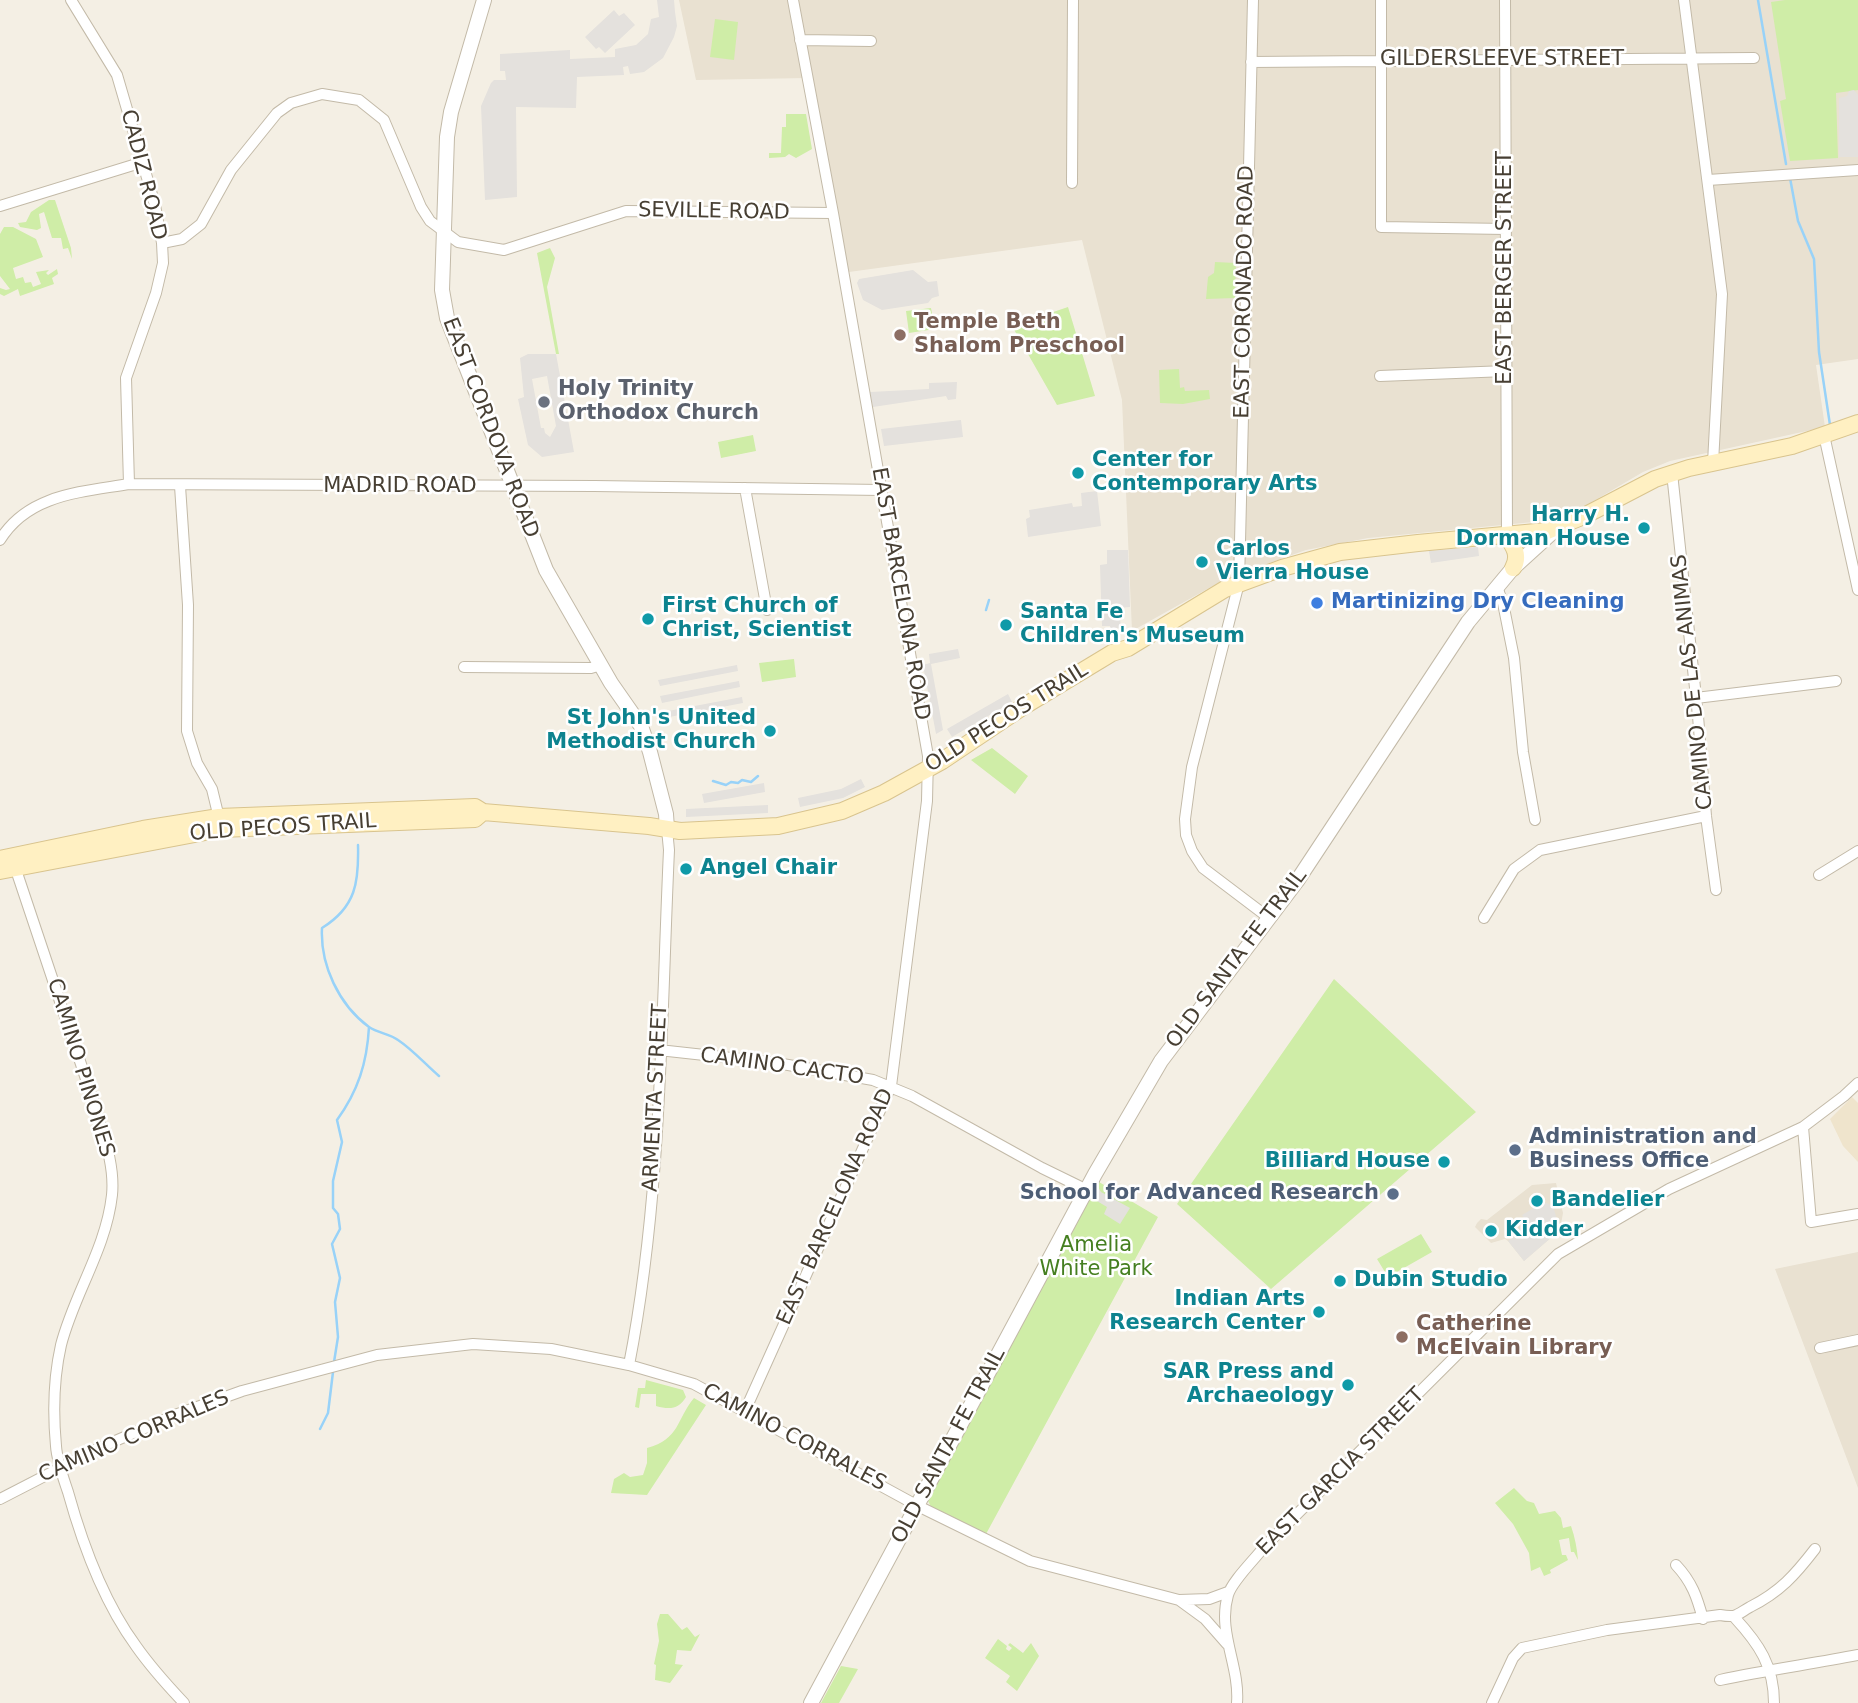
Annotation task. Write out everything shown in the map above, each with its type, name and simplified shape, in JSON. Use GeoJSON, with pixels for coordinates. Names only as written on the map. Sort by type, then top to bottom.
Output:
{"type":"FeatureCollection","features":[{"type":"Feature","properties":{"kind":"main road","name":"OLD SANTA FE TRAIL"},"geometry":{"type":"LineString","coordinates":[[1557,528],[1672,473],[1793,446],[1858,423]]}},
{"type":"Feature","properties":{"kind":"main road","name":"OLD PECOS TRAIL"},"geometry":{"type":"LineString","coordinates":[[7,864],[143,829],[458,807],[475,807],[483,812],[680,831],[770,827],[842,811],[874,798],[942,761],[1021,708],[1112,653],[1128,648],[1239,583],[1311,558],[1353,550],[1507,537],[1557,528]]}},
{"type":"Feature","properties":{"kind":"main road"},"geometry":{"type":"LineString","coordinates":[[1507,537],[1514,546],[1516,560],[1513,568]]}},
{"type":"Feature","properties":{"kind":"street","name":"CADIZ ROAD"},"geometry":{"type":"LineString","coordinates":[[71,0],[117,75],[155,205],[162,243],[163,264],[156,293],[126,378],[129,484]]}},
{"type":"Feature","properties":{"kind":"street","name":"EAST CORDOVA ROAD"},"geometry":{"type":"LineString","coordinates":[[484,0],[449,123],[443,232],[444,309],[553,584],[647,740],[666,814],[667,830]]}},
{"type":"Feature","properties":{"kind":"street","name":"EAST BARCELONA ROAD"},"geometry":{"type":"LineString","coordinates":[[744,1413],[891,1086],[927,801],[928,756],[793,0]]}},
{"type":"Feature","properties":{"kind":"street"},"geometry":{"type":"LineString","coordinates":[[1072,183],[1073,0]]}},
{"type":"Feature","properties":{"kind":"street","name":"EAST CORONADO ROAD"},"geometry":{"type":"LineString","coordinates":[[1253,0],[1239,583],[1192,767],[1187,795],[1186,835],[1192,852],[1203,868],[1269,918]]}},
{"type":"Feature","properties":{"kind":"street"},"geometry":{"type":"LineString","coordinates":[[1381,0],[1381,227],[1506,229]]}},
{"type":"Feature","properties":{"kind":"street","name":"EAST BERGER STREET"},"geometry":{"type":"LineString","coordinates":[[1505,0],[1507,537]]}},
{"type":"Feature","properties":{"kind":"street"},"geometry":{"type":"LineString","coordinates":[[1684,0],[1722,294],[1713,463]]}},
{"type":"Feature","properties":{"kind":"street"},"geometry":{"type":"LineString","coordinates":[[800,40],[870,41]]}},
{"type":"Feature","properties":{"kind":"street","name":"GILDERSLEEVE STREET"},"geometry":{"type":"LineString","coordinates":[[1251,62],[1754,58]]}},
{"type":"Feature","properties":{"kind":"street","name":"SEVILLE ROAD"},"geometry":{"type":"LineString","coordinates":[[162,243],[181,239],[201,224],[231,170],[277,113],[291,103],[322,94],[359,100],[384,120],[421,208],[443,232],[458,242],[504,250],[626,211],[833,213]]}},
{"type":"Feature","properties":{"kind":"street"},"geometry":{"type":"LineString","coordinates":[[0,206],[142,162]]}},
{"type":"Feature","properties":{"kind":"street"},"geometry":{"type":"LineString","coordinates":[[1707,180],[1858,170]]}},
{"type":"Feature","properties":{"kind":"street"},"geometry":{"type":"LineString","coordinates":[[1380,376],[1506,372]]}},
{"type":"Feature","properties":{"kind":"street"},"geometry":{"type":"LineString","coordinates":[[1825,435],[1858,590]]}},
{"type":"Feature","properties":{"kind":"street","name":"CAMINO DE LAS ANIMAS"},"geometry":{"type":"LineString","coordinates":[[1672,473],[1706,816],[1716,890]]}},
{"type":"Feature","properties":{"kind":"street","name":"MADRID ROAD"},"geometry":{"type":"LineString","coordinates":[[0,540],[14,523],[41,503],[55,497],[129,484],[882,490]]}},
{"type":"Feature","properties":{"kind":"street"},"geometry":{"type":"LineString","coordinates":[[180,486],[188,605],[187,731],[197,763],[212,789],[220,823]]}},
{"type":"Feature","properties":{"kind":"street"},"geometry":{"type":"LineString","coordinates":[[745,488],[767,610]]}},
{"type":"Feature","properties":{"kind":"street","name":"OLD SANTA FE TRAIL"},"geometry":{"type":"LineString","coordinates":[[811,1703],[1087,1190],[1161,1061],[1306,868],[1462,632],[1513,568],[1557,528]]}},
{"type":"Feature","properties":{"kind":"street"},"geometry":{"type":"LineString","coordinates":[[1497,587],[1503,603],[1514,658],[1523,752],[1535,820]]}},
{"type":"Feature","properties":{"kind":"street"},"geometry":{"type":"LineString","coordinates":[[464,667],[591,668],[601,665]]}},
{"type":"Feature","properties":{"kind":"street"},"geometry":{"type":"LineString","coordinates":[[1696,698],[1836,681]]}},
{"type":"Feature","properties":{"kind":"street"},"geometry":{"type":"LineString","coordinates":[[1484,918],[1514,869],[1541,850],[1706,816]]}},
{"type":"Feature","properties":{"kind":"street","name":"ARMENTA STREET"},"geometry":{"type":"LineString","coordinates":[[629,1365],[646,1255],[669,850],[667,830]]}},
{"type":"Feature","properties":{"kind":"street"},"geometry":{"type":"LineString","coordinates":[[1819,875],[1858,851]]}},
{"type":"Feature","properties":{"kind":"street","name":"CAMINO PINONES"},"geometry":{"type":"LineString","coordinates":[[7,864],[95,1106],[106,1145],[111,1177],[112,1195],[101,1241],[61,1348],[55,1412],[56,1447],[90,1560],[109,1601],[136,1647],[184,1703]]}},
{"type":"Feature","properties":{"kind":"street","name":"CAMINO CACTO"},"geometry":{"type":"LineString","coordinates":[[659,1050],[777,1063],[873,1080],[891,1086],[1087,1190]]}},
{"type":"Feature","properties":{"kind":"street","name":"EAST GARCIA STREET"},"geometry":{"type":"LineString","coordinates":[[1228,1592],[1264,1547],[1559,1254],[1669,1189],[1803,1127],[1858,1083]]}},
{"type":"Feature","properties":{"kind":"street"},"geometry":{"type":"LineString","coordinates":[[1803,1127],[1811,1222],[1858,1214]]}},
{"type":"Feature","properties":{"kind":"street"},"geometry":{"type":"LineString","coordinates":[[1820,1348],[1858,1340]]}},
{"type":"Feature","properties":{"kind":"street","name":"CAMINO CORRALES"},"geometry":{"type":"LineString","coordinates":[[0,1499],[61,1467],[175,1415],[242,1391],[377,1355],[473,1344],[551,1349],[629,1365],[694,1384],[918,1506],[1030,1561],[1179,1601],[1209,1599],[1228,1592]]}},
{"type":"Feature","properties":{"kind":"street"},"geometry":{"type":"LineString","coordinates":[[1735,1618],[1776,1594],[1815,1549]]}},
{"type":"Feature","properties":{"kind":"street"},"geometry":{"type":"LineString","coordinates":[[1676,1565],[1689,1579],[1697,1594],[1703,1619]]}},
{"type":"Feature","properties":{"kind":"street"},"geometry":{"type":"LineString","coordinates":[[1228,1592],[1225,1619],[1227,1644],[1237,1676],[1237,1703]]}},
{"type":"Feature","properties":{"kind":"street","name":"CAMINO CORRALES"},"geometry":{"type":"LineString","coordinates":[[1179,1601],[1205,1619],[1227,1644]]}},
{"type":"Feature","properties":{"kind":"street"},"geometry":{"type":"LineString","coordinates":[[1492,1703],[1513,1658],[1522,1648],[1607,1630],[1720,1615],[1735,1618],[1763,1653],[1769,1669],[1774,1703]]}},
{"type":"Feature","properties":{"kind":"street"},"geometry":{"type":"LineString","coordinates":[[1720,1680],[1769,1669],[1784,1670],[1858,1656]]}},
{"type":"Feature","properties":{"kind":"shaded area"},"geometry":{"type":"Polygon","coordinates":[[[657,0],[674,0],[677,26],[663,58],[644,72],[630,74],[628,66],[623,67],[624,75],[577,77],[576,108],[516,107],[517,197],[485,200],[481,106],[491,83],[494,80],[506,80],[505,71],[500,71],[500,54],[570,50],[570,59],[615,57],[615,49],[636,45],[648,34],[651,19],[659,17],[657,0]]]}},
{"type":"Feature","properties":{"kind":"shaded area"},"geometry":{"type":"Polygon","coordinates":[[[679,0],[1858,0],[1858,359],[1816,365],[1825,427],[1670,461],[1643,472],[1575,512],[1554,520],[1368,538],[1306,550],[1227,578],[1132,631],[1122,400],[1082,240],[849,272],[807,78],[696,80],[679,0]]]}},
{"type":"Feature","properties":{"kind":"shaded area"},"geometry":{"type":"Polygon","coordinates":[[[614,10],[619,16],[624,13],[635,25],[605,53],[599,47],[596,49],[585,37],[614,10]]]}},
{"type":"Feature","properties":{"kind":"shaded area"},"geometry":{"type":"Polygon","coordinates":[[[1854,90],[1858,95],[1858,157],[1839,157],[1839,98],[1854,90]]]}},
{"type":"Feature","properties":{"kind":"shaded area"},"geometry":{"type":"Polygon","coordinates":[[[913,270],[928,282],[937,281],[939,296],[928,303],[882,310],[863,300],[857,283],[859,279],[913,270]]]}},
{"type":"Feature","properties":{"kind":"shaded area"},"geometry":{"type":"Polygon","coordinates":[[[528,354],[556,354],[574,452],[542,457],[528,445],[518,399],[524,397],[520,358],[528,354]],[[547,376],[532,379],[541,428],[544,428],[550,437],[556,426],[547,376]]]}},
{"type":"Feature","properties":{"kind":"shaded area"},"geometry":{"type":"Polygon","coordinates":[[[957,382],[956,399],[948,400],[946,396],[873,407],[870,392],[929,389],[929,383],[957,382]]]}},
{"type":"Feature","properties":{"kind":"shaded area"},"geometry":{"type":"Polygon","coordinates":[[[961,420],[963,437],[884,446],[881,429],[961,420]]]}},
{"type":"Feature","properties":{"kind":"shaded area"},"geometry":{"type":"Polygon","coordinates":[[[1097,491],[1101,526],[1028,537],[1026,519],[1030,517],[1029,510],[1072,503],[1073,507],[1082,506],[1081,493],[1097,491]]]}},
{"type":"Feature","properties":{"kind":"shaded area"},"geometry":{"type":"Polygon","coordinates":[[[1478,547],[1479,556],[1431,563],[1429,551],[1478,547]]]}},
{"type":"Feature","properties":{"kind":"shaded area"},"geometry":{"type":"Polygon","coordinates":[[[1107,550],[1128,550],[1130,607],[1119,608],[1121,628],[1110,629],[1110,626],[1102,626],[1100,565],[1107,564],[1107,550]]]}},
{"type":"Feature","properties":{"kind":"shaded area"},"geometry":{"type":"Polygon","coordinates":[[[958,649],[960,658],[931,664],[943,730],[936,734],[923,665],[930,663],[929,654],[958,649]]]}},
{"type":"Feature","properties":{"kind":"shaded area"},"geometry":{"type":"Polygon","coordinates":[[[737,665],[738,671],[660,686],[658,680],[737,665]]]}},
{"type":"Feature","properties":{"kind":"shaded area"},"geometry":{"type":"Polygon","coordinates":[[[739,681],[740,687],[662,703],[660,696],[739,681]]]}},
{"type":"Feature","properties":{"kind":"shaded area"},"geometry":{"type":"Polygon","coordinates":[[[1008,694],[1012,702],[952,737],[947,729],[1008,694]]]}},
{"type":"Feature","properties":{"kind":"shaded area"},"geometry":{"type":"Polygon","coordinates":[[[742,697],[743,703],[664,718],[663,712],[742,697]]]}},
{"type":"Feature","properties":{"kind":"shaded area"},"geometry":{"type":"Polygon","coordinates":[[[861,779],[865,787],[843,798],[800,807],[798,798],[841,789],[861,779]]]}},
{"type":"Feature","properties":{"kind":"shaded area"},"geometry":{"type":"Polygon","coordinates":[[[764,783],[765,792],[704,803],[702,794],[764,783]]]}},
{"type":"Feature","properties":{"kind":"shaded area"},"geometry":{"type":"Polygon","coordinates":[[[768,805],[768,813],[686,817],[686,809],[768,805]]]}},
{"type":"Feature","properties":{"kind":"shaded area"},"geometry":{"type":"Polygon","coordinates":[[[1852,1097],[1858,1103],[1858,1162],[1843,1146],[1830,1119],[1852,1097]]]}},
{"type":"Feature","properties":{"kind":"shaded area"},"geometry":{"type":"Polygon","coordinates":[[[1556,1183],[1563,1213],[1560,1230],[1524,1261],[1508,1241],[1505,1239],[1491,1243],[1475,1227],[1481,1219],[1487,1220],[1532,1185],[1556,1183]]]}},
{"type":"Feature","properties":{"kind":"shaded area"},"geometry":{"type":"Polygon","coordinates":[[[1098,1187],[1101,1192],[1130,1208],[1120,1224],[1104,1214],[1107,1207],[1097,1201],[1091,1201],[1098,1187]]]}},
{"type":"Feature","properties":{"kind":"shaded area"},"geometry":{"type":"Polygon","coordinates":[[[1544,1202],[1553,1206],[1560,1230],[1524,1261],[1508,1241],[1526,1222],[1522,1215],[1544,1202]]]}},
{"type":"Feature","properties":{"kind":"shaded area"},"geometry":{"type":"Polygon","coordinates":[[[1858,1252],[1858,1488],[1775,1269],[1858,1252]]]}},
{"type":"Feature","properties":{"kind":"green space"},"geometry":{"type":"Polygon","coordinates":[[[1858,0],[1858,90],[1836,93],[1838,158],[1790,161],[1780,101],[1786,99],[1771,2],[1858,0]]]}},
{"type":"Feature","properties":{"kind":"green space"},"geometry":{"type":"Polygon","coordinates":[[[715,19],[738,22],[734,60],[710,57],[715,19]]]}},
{"type":"Feature","properties":{"kind":"green space"},"geometry":{"type":"Polygon","coordinates":[[[786,114],[806,114],[812,149],[796,158],[789,154],[785,157],[769,158],[769,153],[781,153],[782,127],[786,127],[786,114]]]}},
{"type":"Feature","properties":{"kind":"green space"},"geometry":{"type":"Polygon","coordinates":[[[49,200],[55,200],[72,259],[68,248],[63,249],[61,238],[52,238],[44,212],[39,214],[41,228],[37,230],[20,227],[18,223],[26,222],[31,212],[49,200]]]}},
{"type":"Feature","properties":{"kind":"green space"},"geometry":{"type":"Polygon","coordinates":[[[4,227],[13,227],[36,239],[43,257],[13,268],[16,279],[23,277],[25,283],[31,282],[33,287],[41,284],[36,272],[49,270],[46,273],[48,275],[57,269],[58,274],[52,278],[54,284],[20,296],[18,289],[4,296],[0,294],[0,288],[10,289],[0,276],[0,234],[4,227]]]}},
{"type":"Feature","properties":{"kind":"green space"},"geometry":{"type":"Polygon","coordinates":[[[550,248],[555,258],[547,287],[559,354],[556,354],[537,253],[550,248]]]}},
{"type":"Feature","properties":{"kind":"green space"},"geometry":{"type":"Polygon","coordinates":[[[1215,262],[1236,263],[1235,298],[1206,299],[1208,277],[1214,273],[1215,262]]]}},
{"type":"Feature","properties":{"kind":"green space"},"geometry":{"type":"Polygon","coordinates":[[[1068,307],[1095,396],[1057,405],[1012,326],[1068,307]]]}},
{"type":"Feature","properties":{"kind":"green space"},"geometry":{"type":"Polygon","coordinates":[[[931,308],[935,329],[909,333],[906,311],[931,308]]]}},
{"type":"Feature","properties":{"kind":"green space"},"geometry":{"type":"Polygon","coordinates":[[[1179,369],[1180,388],[1184,387],[1185,391],[1209,390],[1210,399],[1183,404],[1160,403],[1159,370],[1179,369]]]}},
{"type":"Feature","properties":{"kind":"green space"},"geometry":{"type":"Polygon","coordinates":[[[753,435],[756,451],[721,458],[718,442],[753,435]]]}},
{"type":"Feature","properties":{"kind":"green space"},"geometry":{"type":"Polygon","coordinates":[[[794,659],[796,677],[762,682],[759,663],[794,659]]]}},
{"type":"Feature","properties":{"kind":"green space"},"geometry":{"type":"Polygon","coordinates":[[[992,748],[1028,776],[1015,794],[971,760],[992,748]]]}},
{"type":"Feature","properties":{"kind":"green space"},"geometry":{"type":"Polygon","coordinates":[[[1334,979],[1476,1112],[1271,1289],[1177,1204],[1334,979]]]}},
{"type":"Feature","properties":{"kind":"green space","name":"Amelia White Park"},"geometry":{"type":"Polygon","coordinates":[[[1099,1182],[1158,1217],[986,1534],[931,1507],[927,1499],[1099,1182]]]}},
{"type":"Feature","properties":{"kind":"green space"},"geometry":{"type":"Polygon","coordinates":[[[1421,1234],[1432,1252],[1388,1277],[1377,1259],[1421,1234]]]}},
{"type":"Feature","properties":{"kind":"green space"},"geometry":{"type":"Polygon","coordinates":[[[646,1380],[683,1390],[686,1397],[674,1408],[666,1408],[656,1406],[656,1394],[641,1394],[639,1408],[635,1407],[638,1388],[645,1388],[646,1380]]]}},
{"type":"Feature","properties":{"kind":"green space"},"geometry":{"type":"Polygon","coordinates":[[[694,1398],[706,1405],[647,1495],[611,1493],[614,1479],[624,1473],[630,1477],[643,1475],[647,1463],[647,1448],[672,1434],[694,1398]]]}},
{"type":"Feature","properties":{"kind":"green space"},"geometry":{"type":"Polygon","coordinates":[[[1514,1488],[1527,1501],[1534,1503],[1539,1514],[1555,1511],[1561,1518],[1563,1528],[1571,1526],[1578,1560],[1574,1552],[1571,1552],[1569,1538],[1559,1540],[1562,1555],[1566,1555],[1568,1560],[1544,1576],[1540,1567],[1531,1571],[1529,1553],[1513,1524],[1495,1503],[1514,1488]]]}},
{"type":"Feature","properties":{"kind":"green space"},"geometry":{"type":"Polygon","coordinates":[[[660,1614],[668,1614],[682,1630],[687,1627],[695,1637],[700,1634],[691,1651],[677,1650],[675,1664],[683,1665],[670,1683],[655,1680],[654,1664],[659,1641],[657,1624],[660,1614]]]}},
{"type":"Feature","properties":{"kind":"green space"},"geometry":{"type":"Polygon","coordinates":[[[998,1639],[1009,1651],[1012,1648],[1008,1645],[1010,1643],[1023,1653],[1031,1643],[1039,1656],[1017,1691],[1006,1682],[1010,1676],[985,1658],[998,1639]]]}},
{"type":"Feature","properties":{"kind":"green space"},"geometry":{"type":"Polygon","coordinates":[[[841,1666],[858,1669],[839,1703],[821,1703],[841,1666]]]}},
{"type":"Feature","properties":{"kind":"waterway"},"geometry":{"type":"LineString","coordinates":[[1758,0],[1786,164]]}},
{"type":"Feature","properties":{"kind":"waterway"},"geometry":{"type":"LineString","coordinates":[[1790,178],[1798,221],[1814,259],[1819,352],[1830,425]]}},
{"type":"Feature","properties":{"kind":"waterway"},"geometry":{"type":"LineString","coordinates":[[986,610],[989,600]]}},
{"type":"Feature","properties":{"kind":"waterway"},"geometry":{"type":"LineString","coordinates":[[713,781],[726,785],[742,780],[751,782],[758,776]]}},
{"type":"Feature","properties":{"kind":"waterway"},"geometry":{"type":"LineString","coordinates":[[358,845],[358,871],[353,893],[342,911],[322,928],[328,970],[340,996],[358,1018],[369,1027],[403,1044],[439,1076]]}},
{"type":"Feature","properties":{"kind":"waterway"},"geometry":{"type":"LineString","coordinates":[[334,1362],[338,1337],[335,1302],[340,1278],[332,1244],[340,1229],[338,1214],[333,1208],[333,1181],[342,1142],[337,1120],[351,1098],[360,1076],[369,1027]]}},
{"type":"Feature","properties":{"kind":"waterway"},"geometry":{"type":"LineString","coordinates":[[320,1429],[328,1413],[333,1372]]}},
{"type":"Feature","properties":{"kind":"place","name":"Temple Beth Shalom Preschool"},"geometry":{"type":"Point","coordinates":[900,335]}},
{"type":"Feature","properties":{"kind":"place","name":"Holy Trinity Orthodox Church"},"geometry":{"type":"Point","coordinates":[544,402]}},
{"type":"Feature","properties":{"kind":"place","name":"Center for Contemporary Arts"},"geometry":{"type":"Point","coordinates":[1078,473]}},
{"type":"Feature","properties":{"kind":"place","name":"Harry H. Dorman House"},"geometry":{"type":"Point","coordinates":[1644,528]}},
{"type":"Feature","properties":{"kind":"place","name":"Carlos Vierra House"},"geometry":{"type":"Point","coordinates":[1202,562]}},
{"type":"Feature","properties":{"kind":"place","name":"Martinizing Dry Cleaning"},"geometry":{"type":"Point","coordinates":[1317,603]}},
{"type":"Feature","properties":{"kind":"place","name":"First Church of Christ, Scientist"},"geometry":{"type":"Point","coordinates":[648,619]}},
{"type":"Feature","properties":{"kind":"place","name":"Santa Fe Children's Museum"},"geometry":{"type":"Point","coordinates":[1006,625]}},
{"type":"Feature","properties":{"kind":"place","name":"St John's United Methodist Church"},"geometry":{"type":"Point","coordinates":[770,731]}},
{"type":"Feature","properties":{"kind":"place","name":"Angel Chair"},"geometry":{"type":"Point","coordinates":[686,869]}},
{"type":"Feature","properties":{"kind":"place","name":"Administration and Business Office"},"geometry":{"type":"Point","coordinates":[1515,1150]}},
{"type":"Feature","properties":{"kind":"place","name":"Billiard House"},"geometry":{"type":"Point","coordinates":[1444,1162]}},
{"type":"Feature","properties":{"kind":"place","name":"School for Advanced Research"},"geometry":{"type":"Point","coordinates":[1393,1194]}},
{"type":"Feature","properties":{"kind":"place","name":"Bandelier"},"geometry":{"type":"Point","coordinates":[1537,1201]}},
{"type":"Feature","properties":{"kind":"place","name":"Kidder"},"geometry":{"type":"Point","coordinates":[1491,1231]}},
{"type":"Feature","properties":{"kind":"place","name":"Dubin Studio"},"geometry":{"type":"Point","coordinates":[1340,1281]}},
{"type":"Feature","properties":{"kind":"place","name":"Indian Arts Research Center"},"geometry":{"type":"Point","coordinates":[1319,1312]}},
{"type":"Feature","properties":{"kind":"place","name":"Catherine McElvain Library"},"geometry":{"type":"Point","coordinates":[1402,1337]}},
{"type":"Feature","properties":{"kind":"place","name":"SAR Press and Archaeology"},"geometry":{"type":"Point","coordinates":[1348,1385]}}]}
